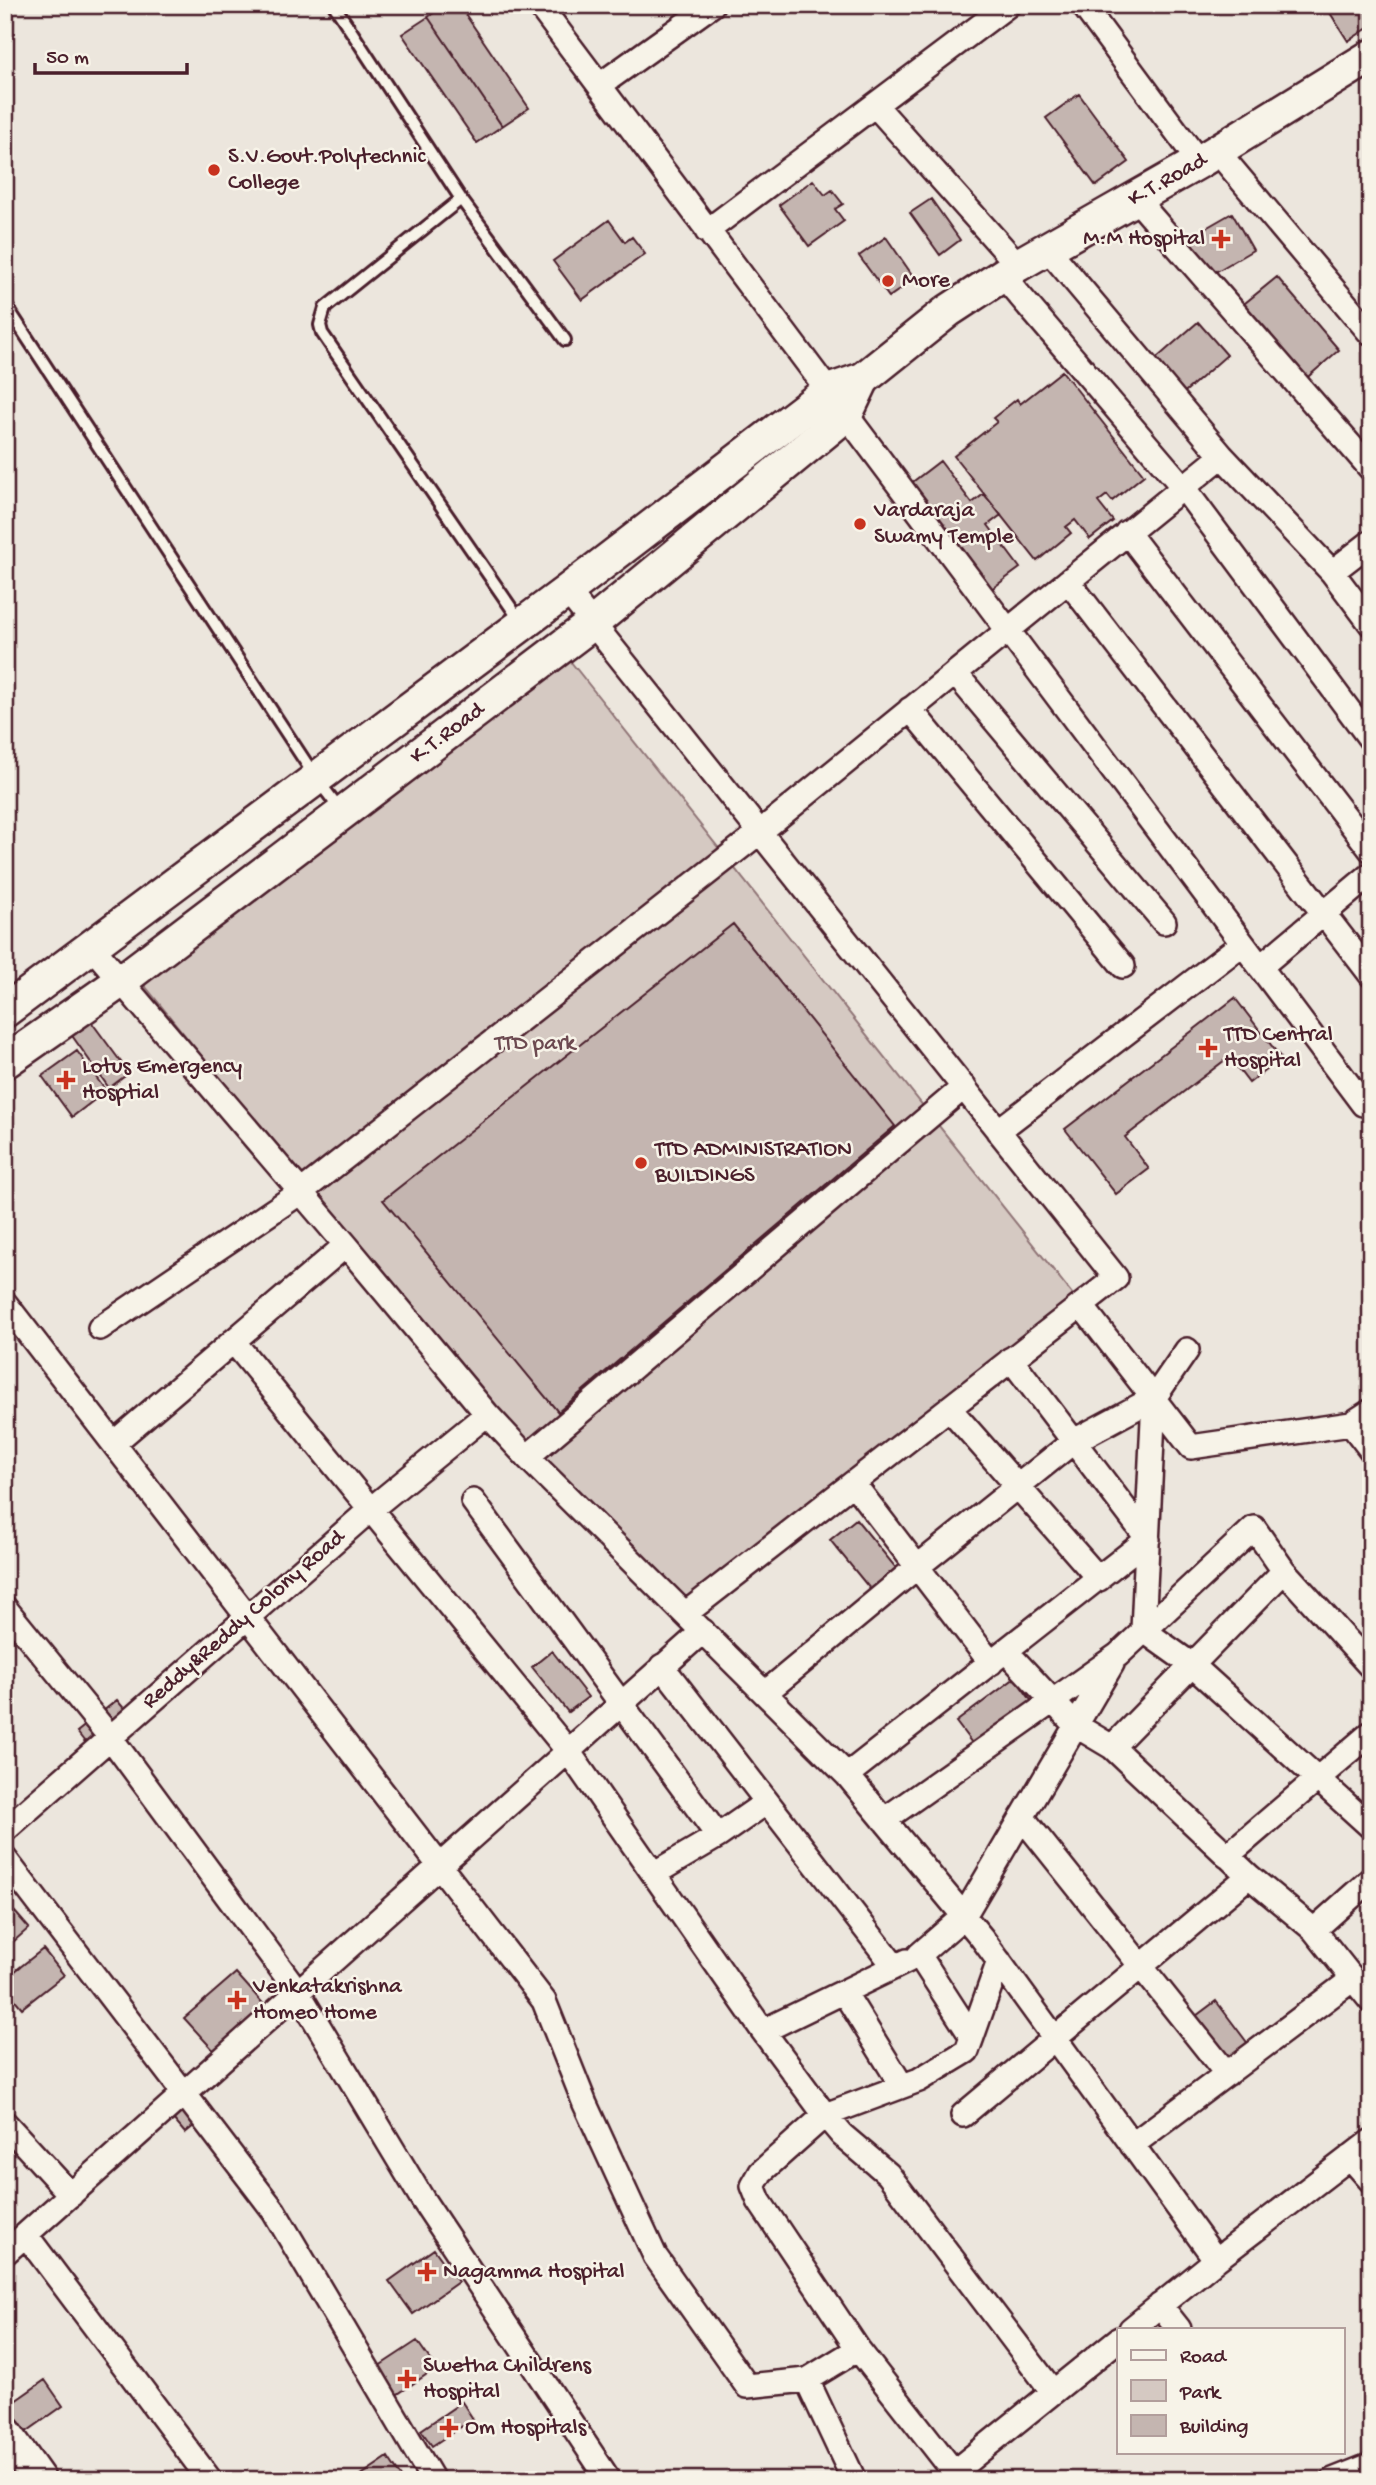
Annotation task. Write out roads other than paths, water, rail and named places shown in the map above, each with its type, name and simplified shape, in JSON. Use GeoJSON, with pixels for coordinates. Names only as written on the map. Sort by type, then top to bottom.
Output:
{"type":"FeatureCollection","features":[{"type":"Feature","properties":{"kind":"main road","name":"K.T.Road"},"geometry":{"type":"LineString","coordinates":[[5,1062],[121,981],[593,623],[863,379],[948,311],[1047,248],[1136,199],[1369,61]]}},
{"type":"Feature","properties":{"kind":"main road","name":"K.T.Road"},"geometry":{"type":"LineString","coordinates":[[5,1011],[567,591],[837,403]]}},
{"type":"Feature","properties":{"kind":"main road"},"geometry":{"type":"LineString","coordinates":[[5,2432],[39,2480]]}},
{"type":"Feature","properties":{"kind":"main road"},"geometry":{"type":"LineString","coordinates":[[5,2461],[20,2480]]}},
{"type":"Feature","properties":{"kind":"street"},"geometry":{"type":"LineString","coordinates":[[539,5],[1363,1104]]}},
{"type":"Feature","properties":{"kind":"street"},"geometry":{"type":"LineString","coordinates":[[600,85],[712,5]]}},
{"type":"Feature","properties":{"kind":"street"},"geometry":{"type":"LineString","coordinates":[[707,231],[1008,5]]}},
{"type":"Feature","properties":{"kind":"street"},"geometry":{"type":"LineString","coordinates":[[1083,5],[1208,157],[1371,334]]}},
{"type":"Feature","properties":{"kind":"street"},"geometry":{"type":"LineString","coordinates":[[876,105],[1183,487],[1371,740]]}},
{"type":"Feature","properties":{"kind":"street"},"geometry":{"type":"LineString","coordinates":[[1136,199],[1371,470]]}},
{"type":"Feature","properties":{"kind":"street"},"geometry":{"type":"LineString","coordinates":[[1047,248],[1222,456],[1332,572],[1371,624]]}},
{"type":"Feature","properties":{"kind":"street"},"geometry":{"type":"LineString","coordinates":[[100,1328],[301,1192],[760,832],[1222,456]]}},
{"type":"Feature","properties":{"kind":"street"},"geometry":{"type":"LineString","coordinates":[[1127,532],[1371,850]]}},
{"type":"Feature","properties":{"kind":"street"},"geometry":{"type":"LineString","coordinates":[[1332,572],[1371,542]]}},
{"type":"Feature","properties":{"kind":"street"},"geometry":{"type":"LineString","coordinates":[[1068,581],[1371,975]]}},
{"type":"Feature","properties":{"kind":"street"},"geometry":{"type":"LineString","coordinates":[[567,591],[1116,1278],[685,1614]]}},
{"type":"Feature","properties":{"kind":"street"},"geometry":{"type":"LineString","coordinates":[[955,673],[1164,922]]}},
{"type":"Feature","properties":{"kind":"street"},"geometry":{"type":"LineString","coordinates":[[910,709],[1123,966]]}},
{"type":"Feature","properties":{"kind":"street"},"geometry":{"type":"LineString","coordinates":[[1259,967],[1371,874]]}},
{"type":"Feature","properties":{"kind":"street"},"geometry":{"type":"LineString","coordinates":[[998,1131],[1242,944]]}},
{"type":"Feature","properties":{"kind":"street"},"geometry":{"type":"LineString","coordinates":[[92,947],[487,1415],[847,1775],[999,1961],[1216,2260]]}},
{"type":"Feature","properties":{"kind":"street"},"geometry":{"type":"LineString","coordinates":[[527,1457],[964,1087]]}},
{"type":"Feature","properties":{"kind":"street"},"geometry":{"type":"LineString","coordinates":[[114,1443],[346,1245]]}},
{"type":"Feature","properties":{"kind":"street"},"geometry":{"type":"LineString","coordinates":[[5,1303],[544,2001],[586,2104],[655,2256],[747,2386],[807,2380],[858,2349]]}},
{"type":"Feature","properties":{"kind":"street"},"geometry":{"type":"LineString","coordinates":[[1081,1305],[1191,1447],[1351,1424],[1371,1411]]}},
{"type":"Feature","properties":{"kind":"street"},"geometry":{"type":"LineString","coordinates":[[233,1341],[568,1751],[763,2031],[825,2115],[842,2135],[888,2174],[1053,2392]]}},
{"type":"Feature","properties":{"kind":"street"},"geometry":{"type":"LineString","coordinates":[[765,1693],[1074,1441],[1154,1398],[1187,1350]]}},
{"type":"Feature","properties":{"kind":"street"},"geometry":{"type":"LineString","coordinates":[[1011,1359],[1149,1539]]}},
{"type":"Feature","properties":{"kind":"street"},"geometry":{"type":"LineString","coordinates":[[1154,1398],[1143,1630],[1192,1665],[1371,1827]]}},
{"type":"Feature","properties":{"kind":"street"},"geometry":{"type":"LineString","coordinates":[[949,1408],[1099,1579]]}},
{"type":"Feature","properties":{"kind":"street","name":"Reddy&Reddy Colony Road"},"geometry":{"type":"LineString","coordinates":[[5,1830],[371,1509],[487,1415]]}},
{"type":"Feature","properties":{"kind":"street"},"geometry":{"type":"LineString","coordinates":[[1351,1424],[1371,1450]]}},
{"type":"Feature","properties":{"kind":"street"},"geometry":{"type":"LineString","coordinates":[[853,1483],[917,1567],[998,1657],[1077,1724],[1112,1747],[1249,1876],[1314,1930],[1371,2001]]}},
{"type":"Feature","properties":{"kind":"street"},"geometry":{"type":"LineString","coordinates":[[473,1501],[718,1836]]}},
{"type":"Feature","properties":{"kind":"street"},"geometry":{"type":"LineString","coordinates":[[884,1820],[1118,1655],[1254,1528],[1284,1571],[1371,1667]]}},
{"type":"Feature","properties":{"kind":"street"},"geometry":{"type":"LineString","coordinates":[[847,1775],[1149,1539]]}},
{"type":"Feature","properties":{"kind":"street"},"geometry":{"type":"LineString","coordinates":[[1112,1747],[1284,1571]]}},
{"type":"Feature","properties":{"kind":"street"},"geometry":{"type":"LineString","coordinates":[[5,1608],[110,1737],[298,1992],[423,2200],[609,2480]]}},
{"type":"Feature","properties":{"kind":"street"},"geometry":{"type":"LineString","coordinates":[[5,2253],[703,1631]]}},
{"type":"Feature","properties":{"kind":"street"},"geometry":{"type":"LineString","coordinates":[[763,2031],[919,1955],[964,1916],[1118,1655]]}},
{"type":"Feature","properties":{"kind":"street"},"geometry":{"type":"LineString","coordinates":[[662,1666],[895,1967]]}},
{"type":"Feature","properties":{"kind":"street"},"geometry":{"type":"LineString","coordinates":[[1227,1856],[1371,1733]]}},
{"type":"Feature","properties":{"kind":"street"},"geometry":{"type":"LineString","coordinates":[[655,1873],[718,1836],[767,1802]]}},
{"type":"Feature","properties":{"kind":"street"},"geometry":{"type":"LineString","coordinates":[[1022,1817],[1227,2074]]}},
{"type":"Feature","properties":{"kind":"street"},"geometry":{"type":"LineString","coordinates":[[5,1859],[274,2211],[433,2480]]}},
{"type":"Feature","properties":{"kind":"street"},"geometry":{"type":"LineString","coordinates":[[963,2115],[1249,1876]]}},
{"type":"Feature","properties":{"kind":"street"},"geometry":{"type":"LineString","coordinates":[[1314,1930],[1371,1880]]}},
{"type":"Feature","properties":{"kind":"street"},"geometry":{"type":"LineString","coordinates":[[919,1955],[972,2037]]}},
{"type":"Feature","properties":{"kind":"street"},"geometry":{"type":"LineString","coordinates":[[999,1961],[967,2052],[919,2080],[825,2115],[761,2172],[753,2186],[759,2201],[858,2349],[957,2476],[1053,2392],[1117,2341]]}},
{"type":"Feature","properties":{"kind":"street"},"geometry":{"type":"LineString","coordinates":[[1132,2145],[1353,1979]]}},
{"type":"Feature","properties":{"kind":"street"},"geometry":{"type":"LineString","coordinates":[[844,1992],[902,2086]]}},
{"type":"Feature","properties":{"kind":"street"},"geometry":{"type":"LineString","coordinates":[[5,2123],[71,2195]]}},
{"type":"Feature","properties":{"kind":"street"},"geometry":{"type":"LineString","coordinates":[[1131,2328],[1371,2141]]}},
{"type":"Feature","properties":{"kind":"street"},"geometry":{"type":"LineString","coordinates":[[1350,2157],[1371,2181]]}},
{"type":"Feature","properties":{"kind":"street"},"geometry":{"type":"LineString","coordinates":[[26,2235],[210,2480]]}},
{"type":"Feature","properties":{"kind":"street"},"geometry":{"type":"LineString","coordinates":[[1160,2305],[1178,2328]]}},
{"type":"Feature","properties":{"kind":"street"},"geometry":{"type":"LineString","coordinates":[[807,2380],[854,2480]]}},
{"type":"Feature","properties":{"kind":"street"},"geometry":{"type":"LineString","coordinates":[[1333,2480],[1371,2465]]}},
{"type":"Feature","properties":{"kind":"lane"},"geometry":{"type":"LineString","coordinates":[[334,5],[461,199],[565,340]]}},
{"type":"Feature","properties":{"kind":"lane"},"geometry":{"type":"LineString","coordinates":[[461,199],[325,308],[320,325],[322,332],[522,624]]}},
{"type":"Feature","properties":{"kind":"lane"},"geometry":{"type":"LineString","coordinates":[[5,304],[316,778],[342,813]]}},
{"type":"Feature","properties":{"kind":"place","name":"S.V.Govt.Polytechnic College"},"geometry":{"type":"Point","coordinates":[214,170]}},
{"type":"Feature","properties":{"kind":"place","name":"M.M Hospital"},"geometry":{"type":"Point","coordinates":[1221,239]}},
{"type":"Feature","properties":{"kind":"place","name":"More"},"geometry":{"type":"Point","coordinates":[888,281]}},
{"type":"Feature","properties":{"kind":"place","name":"Vardaraja Swamy Temple"},"geometry":{"type":"Point","coordinates":[860,524]}},
{"type":"Feature","properties":{"kind":"place","name":"TTD Central Hospital"},"geometry":{"type":"Point","coordinates":[1208,1048]}},
{"type":"Feature","properties":{"kind":"place","name":"Lotus Emergency Hosptial"},"geometry":{"type":"Point","coordinates":[66,1080]}},
{"type":"Feature","properties":{"kind":"place","name":"TTD ADMINISTRATION BUILDINGS"},"geometry":{"type":"Point","coordinates":[641,1163]}},
{"type":"Feature","properties":{"kind":"place","name":"Venkatakrishna Homeo Home"},"geometry":{"type":"Point","coordinates":[237,2000]}},
{"type":"Feature","properties":{"kind":"place","name":"Nagamma Hospital"},"geometry":{"type":"Point","coordinates":[427,2272]}},
{"type":"Feature","properties":{"kind":"place","name":"Swetha Childrens Hospital"},"geometry":{"type":"Point","coordinates":[407,2379]}},
{"type":"Feature","properties":{"kind":"place","name":"Om Hospitals"},"geometry":{"type":"Point","coordinates":[449,2428]}},
{"type":"Feature","properties":{"kind":"park label","name":"TTD park"},"geometry":{"type":"Point","coordinates":[535,1044]}}]}
